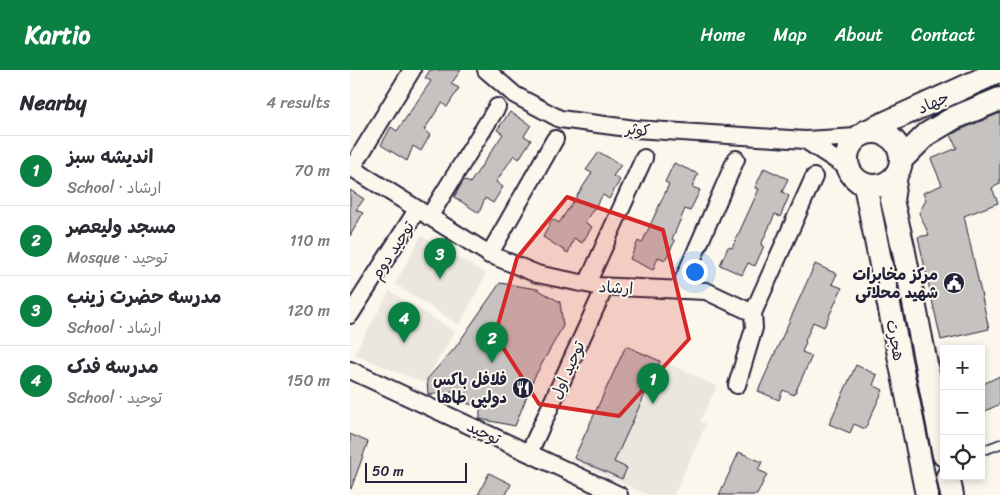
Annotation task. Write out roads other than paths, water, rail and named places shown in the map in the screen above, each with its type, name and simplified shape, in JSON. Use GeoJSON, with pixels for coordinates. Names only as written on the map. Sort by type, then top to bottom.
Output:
{"type":"FeatureCollection","features":[{"type":"Feature","properties":{"kind":"main road","name":"جهاد"},"geometry":{"type":"LineString","coordinates":[[861,134],[1000,71]]}},
{"type":"Feature","properties":{"kind":"main road","name":"جهاد"},"geometry":{"type":"LineString","coordinates":[[899,167],[927,134],[954,118],[1000,99]]}},
{"type":"Feature","properties":{"kind":"main road"},"geometry":{"type":"LineString","coordinates":[[874,131],[890,136],[900,150],[899,167],[890,181],[882,185],[865,185],[852,175],[848,168],[846,160],[851,143],[861,134],[874,131]]}},
{"type":"Feature","properties":{"kind":"main road","name":"هجرت"},"geometry":{"type":"LineString","coordinates":[[899,167],[892,200],[941,435]]}},
{"type":"Feature","properties":{"kind":"main road","name":"هجرت"},"geometry":{"type":"LineString","coordinates":[[865,185],[927,495]]}},
{"type":"Feature","properties":{"kind":"main road"},"geometry":{"type":"LineString","coordinates":[[949,480],[952,495]]}},
{"type":"Feature","properties":{"kind":"street","name":"ارشاد"},"geometry":{"type":"LineString","coordinates":[[412,70],[352,168],[489,255],[537,274],[596,286],[706,291],[753,313]]}},
{"type":"Feature","properties":{"kind":"street","name":"کوثر"},"geometry":{"type":"LineString","coordinates":[[486,70],[515,95],[560,119],[634,129],[805,140],[861,134]]}},
{"type":"Feature","properties":{"kind":"street","name":"توحید دوم"},"geometry":{"type":"LineString","coordinates":[[350,315],[497,108]]}},
{"type":"Feature","properties":{"kind":"street"},"geometry":{"type":"LineString","coordinates":[[489,255],[555,139]]}},
{"type":"Feature","properties":{"kind":"street","name":"کوثر"},"geometry":{"type":"LineString","coordinates":[[805,140],[848,168]]}},
{"type":"Feature","properties":{"kind":"street"},"geometry":{"type":"LineString","coordinates":[[588,284],[644,158]]}},
{"type":"Feature","properties":{"kind":"street"},"geometry":{"type":"LineString","coordinates":[[679,290],[736,159]]}},
{"type":"Feature","properties":{"kind":"street"},"geometry":{"type":"LineString","coordinates":[[737,385],[754,328],[753,313],[814,177]]}},
{"type":"Feature","properties":{"kind":"street","name":"توحید اول"},"geometry":{"type":"LineString","coordinates":[[530,453],[605,286]]}},
{"type":"Feature","properties":{"kind":"street","name":"توحید"},"geometry":{"type":"LineString","coordinates":[[350,370],[619,495]]}},
{"type":"Feature","properties":{"kind":"lane"},"geometry":{"type":"LineString","coordinates":[[985,449],[1000,444]]}},
{"type":"Feature","properties":{"kind":"place","name":"مدرسه حضرت زینب"},"geometry":{"type":"Point","coordinates":[440,279]}},
{"type":"Feature","properties":{"kind":"place","name":"مرکز مخابرات شهید محلاتی"},"geometry":{"type":"Point","coordinates":[954,283]}},
{"type":"Feature","properties":{"kind":"place","name":"مدرسه فدک"},"geometry":{"type":"Point","coordinates":[404,343]}},
{"type":"Feature","properties":{"kind":"place","name":"مسجد ولیعصر"},"geometry":{"type":"Point","coordinates":[492,363]}},
{"type":"Feature","properties":{"kind":"place","name":"فلافل باکس دولپی طاها"},"geometry":{"type":"Point","coordinates":[523,388]}},
{"type":"Feature","properties":{"kind":"place","name":"اندیشه سبز"},"geometry":{"type":"Point","coordinates":[653,404]}}]}
